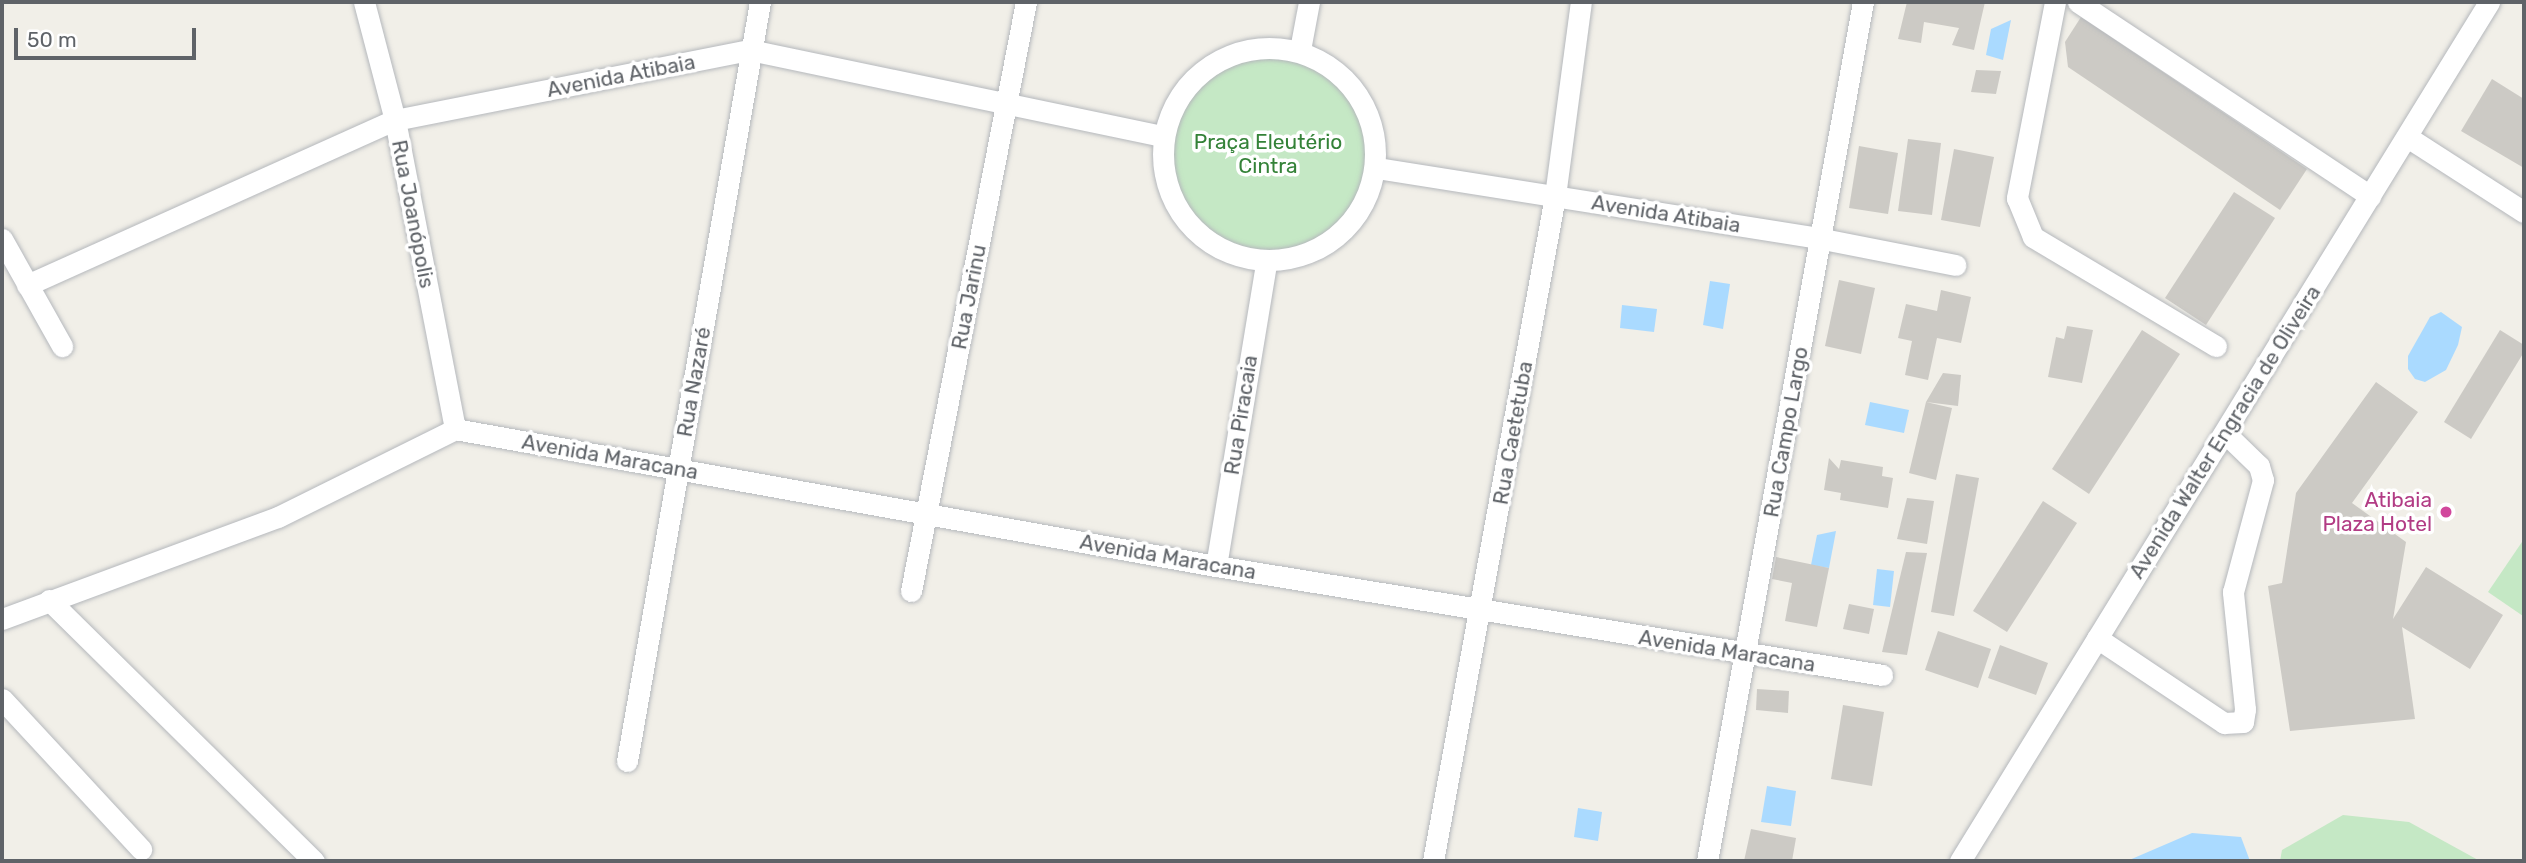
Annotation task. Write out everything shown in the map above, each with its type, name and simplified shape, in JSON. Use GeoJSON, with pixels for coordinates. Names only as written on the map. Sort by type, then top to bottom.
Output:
{"type":"FeatureCollection","features":[{"type":"Feature","properties":{"kind":"street","name":"Rua Joanópolis"},"geometry":{"type":"LineString","coordinates":[[364,2],[395,120],[455,429]]}},
{"type":"Feature","properties":{"kind":"street","name":"Rua Nazaré"},"geometry":{"type":"LineString","coordinates":[[627,761],[760,2]]}},
{"type":"Feature","properties":{"kind":"street","name":"Rua Jarinu"},"geometry":{"type":"LineString","coordinates":[[911,591],[1026,2]]}},
{"type":"Feature","properties":{"kind":"street"},"geometry":{"type":"LineString","coordinates":[[1300,50],[1309,2]]}},
{"type":"Feature","properties":{"kind":"street","name":"Rua Caetetuba"},"geometry":{"type":"LineString","coordinates":[[1433,861],[1482,609],[1555,196],[1581,2]]}},
{"type":"Feature","properties":{"kind":"street","name":"Rua Campo Largo"},"geometry":{"type":"LineString","coordinates":[[1707,861],[1823,239],[1863,2]]}},
{"type":"Feature","properties":{"kind":"street"},"geometry":{"type":"LineString","coordinates":[[2054,2],[2017,198],[2033,237],[2216,346]]}},
{"type":"Feature","properties":{"kind":"street"},"geometry":{"type":"LineString","coordinates":[[2078,2],[2370,196]]}},
{"type":"Feature","properties":{"kind":"street","name":"Avenida Walter Engracia de Oliveira"},"geometry":{"type":"LineString","coordinates":[[1961,861],[2370,196],[2409,138],[2489,2]]}},
{"type":"Feature","properties":{"kind":"street"},"geometry":{"type":"LineString","coordinates":[[1253,48],[1300,50],[1345,80],[1364,107],[1377,168],[1362,205],[1342,231],[1315,251],[1266,264],[1218,249],[1191,229],[1172,201],[1163,169],[1163,136],[1174,104],[1194,78],[1222,58],[1253,48]]}},
{"type":"Feature","properties":{"kind":"street","name":"Avenida Atibaia"},"geometry":{"type":"LineString","coordinates":[[27,285],[98,250],[395,120],[750,50],[1163,136]]}},
{"type":"Feature","properties":{"kind":"street"},"geometry":{"type":"LineString","coordinates":[[2409,138],[2524,212]]}},
{"type":"Feature","properties":{"kind":"street","name":"Avenida Atibaia"},"geometry":{"type":"LineString","coordinates":[[1377,168],[1823,239],[1955,265]]}},
{"type":"Feature","properties":{"kind":"street"},"geometry":{"type":"LineString","coordinates":[[2,239],[62,346]]}},
{"type":"Feature","properties":{"kind":"street","name":"Rua Piracaia"},"geometry":{"type":"LineString","coordinates":[[1216,566],[1266,264]]}},
{"type":"Feature","properties":{"kind":"street"},"geometry":{"type":"LineString","coordinates":[[2,619],[278,517],[455,429]]}},
{"type":"Feature","properties":{"kind":"street","name":"Avenida Maracana"},"geometry":{"type":"LineString","coordinates":[[455,429],[1216,566],[1882,675]]}},
{"type":"Feature","properties":{"kind":"street"},"geometry":{"type":"LineString","coordinates":[[2097,638],[2224,723],[2243,722],[2245,709],[2233,592],[2263,480],[2259,466],[2225,433]]}},
{"type":"Feature","properties":{"kind":"street"},"geometry":{"type":"LineString","coordinates":[[49,600],[314,861]]}},
{"type":"Feature","properties":{"kind":"street"},"geometry":{"type":"LineString","coordinates":[[2,699],[141,849]]}},
{"type":"Feature","properties":{"kind":"green space","name":"Praça Eleutério Cintra"},"geometry":{"type":"Polygon","coordinates":[[[1269,48],[1310,56],[1344,79],[1367,113],[1375,154],[1367,195],[1344,229],[1310,252],[1269,260],[1228,252],[1194,229],[1171,195],[1163,154],[1171,113],[1194,79],[1228,56],[1269,48]]]}},
{"type":"Feature","properties":{"kind":"green space"},"geometry":{"type":"Polygon","coordinates":[[[2524,539],[2524,614],[2523,616],[2488,592],[2524,539]]]}},
{"type":"Feature","properties":{"kind":"green space"},"geometry":{"type":"Polygon","coordinates":[[[2343,815],[2409,822],[2480,861],[2280,861],[2282,850],[2343,815]]]}},
{"type":"Feature","properties":{"kind":"water"},"geometry":{"type":"Polygon","coordinates":[[[2011,20],[2003,60],[1986,55],[1991,29],[2011,20]]]}},
{"type":"Feature","properties":{"kind":"water"},"geometry":{"type":"Polygon","coordinates":[[[1710,281],[1730,284],[1723,329],[1703,325],[1710,281]]]}},
{"type":"Feature","properties":{"kind":"water"},"geometry":{"type":"Polygon","coordinates":[[[1622,305],[1657,309],[1654,332],[1620,328],[1622,305]]]}},
{"type":"Feature","properties":{"kind":"water"},"geometry":{"type":"Polygon","coordinates":[[[2441,312],[2462,327],[2458,345],[2446,370],[2425,382],[2415,379],[2408,369],[2408,356],[2430,317],[2441,312]]]}},
{"type":"Feature","properties":{"kind":"water"},"geometry":{"type":"Polygon","coordinates":[[[1870,402],[1909,410],[1904,433],[1865,425],[1870,402]]]}},
{"type":"Feature","properties":{"kind":"water"},"geometry":{"type":"Polygon","coordinates":[[[1836,531],[1829,568],[1811,565],[1817,535],[1836,531]]]}},
{"type":"Feature","properties":{"kind":"water"},"geometry":{"type":"Polygon","coordinates":[[[1877,569],[1894,571],[1890,607],[1873,605],[1877,569]]]}},
{"type":"Feature","properties":{"kind":"water"},"geometry":{"type":"Polygon","coordinates":[[[1767,786],[1796,791],[1791,826],[1761,822],[1767,786]]]}},
{"type":"Feature","properties":{"kind":"water"},"geometry":{"type":"Polygon","coordinates":[[[1578,808],[1602,812],[1598,841],[1574,837],[1578,808]]]}},
{"type":"Feature","properties":{"kind":"water"},"geometry":{"type":"Polygon","coordinates":[[[2192,833],[2241,837],[2250,861],[2127,861],[2192,833]]]}},
{"type":"Feature","properties":{"kind":"building"},"geometry":{"type":"Polygon","coordinates":[[[1907,2],[1985,2],[1974,50],[1952,45],[1959,28],[1924,22],[1921,43],[1898,39],[1907,2]]]}},
{"type":"Feature","properties":{"kind":"building"},"geometry":{"type":"Polygon","coordinates":[[[2081,17],[2307,169],[2280,210],[2068,67],[2065,42],[2081,17]]]}},
{"type":"Feature","properties":{"kind":"building"},"geometry":{"type":"Polygon","coordinates":[[[1976,70],[2001,71],[1996,94],[1971,92],[1976,70]]]}},
{"type":"Feature","properties":{"kind":"building"},"geometry":{"type":"Polygon","coordinates":[[[2492,79],[2524,99],[2524,168],[2461,131],[2492,79]]]}},
{"type":"Feature","properties":{"kind":"building"},"geometry":{"type":"Polygon","coordinates":[[[1908,139],[1941,143],[1932,215],[1898,211],[1908,139]]]}},
{"type":"Feature","properties":{"kind":"building"},"geometry":{"type":"Polygon","coordinates":[[[1859,146],[1898,153],[1888,214],[1849,208],[1859,146]]]}},
{"type":"Feature","properties":{"kind":"building"},"geometry":{"type":"Polygon","coordinates":[[[1954,149],[1994,157],[1980,227],[1941,220],[1954,149]]]}},
{"type":"Feature","properties":{"kind":"building"},"geometry":{"type":"Polygon","coordinates":[[[2234,192],[2275,218],[2206,325],[2165,298],[2234,192]]]}},
{"type":"Feature","properties":{"kind":"building"},"geometry":{"type":"Polygon","coordinates":[[[1839,280],[1875,288],[1861,354],[1825,346],[1839,280]]]}},
{"type":"Feature","properties":{"kind":"building"},"geometry":{"type":"Polygon","coordinates":[[[1941,290],[1971,297],[1961,343],[1937,338],[1928,380],[1905,375],[1912,341],[1898,338],[1906,304],[1937,311],[1941,290]]]}},
{"type":"Feature","properties":{"kind":"building"},"geometry":{"type":"Polygon","coordinates":[[[2067,326],[2093,330],[2082,383],[2048,377],[2056,337],[2064,339],[2067,326]]]}},
{"type":"Feature","properties":{"kind":"building"},"geometry":{"type":"Polygon","coordinates":[[[2142,330],[2180,354],[2089,494],[2052,469],[2142,330]]]}},
{"type":"Feature","properties":{"kind":"building"},"geometry":{"type":"Polygon","coordinates":[[[2500,330],[2524,345],[2524,352],[2471,439],[2444,422],[2500,330]]]}},
{"type":"Feature","properties":{"kind":"building"},"geometry":{"type":"Polygon","coordinates":[[[1943,373],[1961,375],[1958,406],[1926,402],[1943,373]]]}},
{"type":"Feature","properties":{"kind":"building"},"geometry":{"type":"Polygon","coordinates":[[[2376,382],[2418,412],[2352,503],[2406,542],[2393,619],[2426,567],[2503,615],[2470,669],[2402,627],[2415,719],[2290,731],[2268,586],[2282,583],[2296,493],[2376,382]]]}},
{"type":"Feature","properties":{"kind":"building"},"geometry":{"type":"Polygon","coordinates":[[[1926,402],[1952,408],[1936,480],[1909,473],[1926,402]]]}},
{"type":"Feature","properties":{"kind":"building"},"geometry":{"type":"Polygon","coordinates":[[[1829,458],[1839,469],[1841,460],[1883,467],[1882,476],[1893,478],[1888,508],[1840,500],[1841,493],[1824,490],[1829,458]]]}},
{"type":"Feature","properties":{"kind":"building"},"geometry":{"type":"Polygon","coordinates":[[[1956,474],[1979,478],[1954,616],[1931,612],[1956,474]]]}},
{"type":"Feature","properties":{"kind":"building"},"geometry":{"type":"Polygon","coordinates":[[[1907,498],[1934,501],[1927,544],[1897,539],[1907,498]]]}},
{"type":"Feature","properties":{"kind":"building"},"geometry":{"type":"Polygon","coordinates":[[[2043,501],[2077,523],[2007,632],[1973,611],[2043,501]]]}},
{"type":"Feature","properties":{"kind":"building"},"geometry":{"type":"Polygon","coordinates":[[[1906,552],[1927,553],[1907,655],[1882,652],[1906,552]]]}},
{"type":"Feature","properties":{"kind":"building"},"geometry":{"type":"Polygon","coordinates":[[[1776,557],[1829,568],[1817,627],[1785,621],[1792,583],[1772,579],[1776,557]]]}},
{"type":"Feature","properties":{"kind":"building"},"geometry":{"type":"Polygon","coordinates":[[[1849,604],[1874,609],[1869,634],[1843,629],[1849,604]]]}},
{"type":"Feature","properties":{"kind":"building"},"geometry":{"type":"Polygon","coordinates":[[[1938,631],[1991,649],[1978,688],[1925,670],[1938,631]]]}},
{"type":"Feature","properties":{"kind":"building"},"geometry":{"type":"Polygon","coordinates":[[[2000,645],[2048,663],[2036,695],[1988,678],[2000,645]]]}},
{"type":"Feature","properties":{"kind":"building"},"geometry":{"type":"Polygon","coordinates":[[[1757,689],[1789,691],[1788,713],[1756,710],[1757,689]]]}},
{"type":"Feature","properties":{"kind":"building"},"geometry":{"type":"Polygon","coordinates":[[[1843,705],[1884,712],[1872,786],[1831,779],[1843,705]]]}},
{"type":"Feature","properties":{"kind":"building"},"geometry":{"type":"Polygon","coordinates":[[[1751,829],[1796,838],[1792,861],[1744,861],[1751,829]]]}},
{"type":"Feature","properties":{"kind":"place","name":"Atibaia Plaza Hotel"},"geometry":{"type":"Point","coordinates":[2446,512]}}]}
